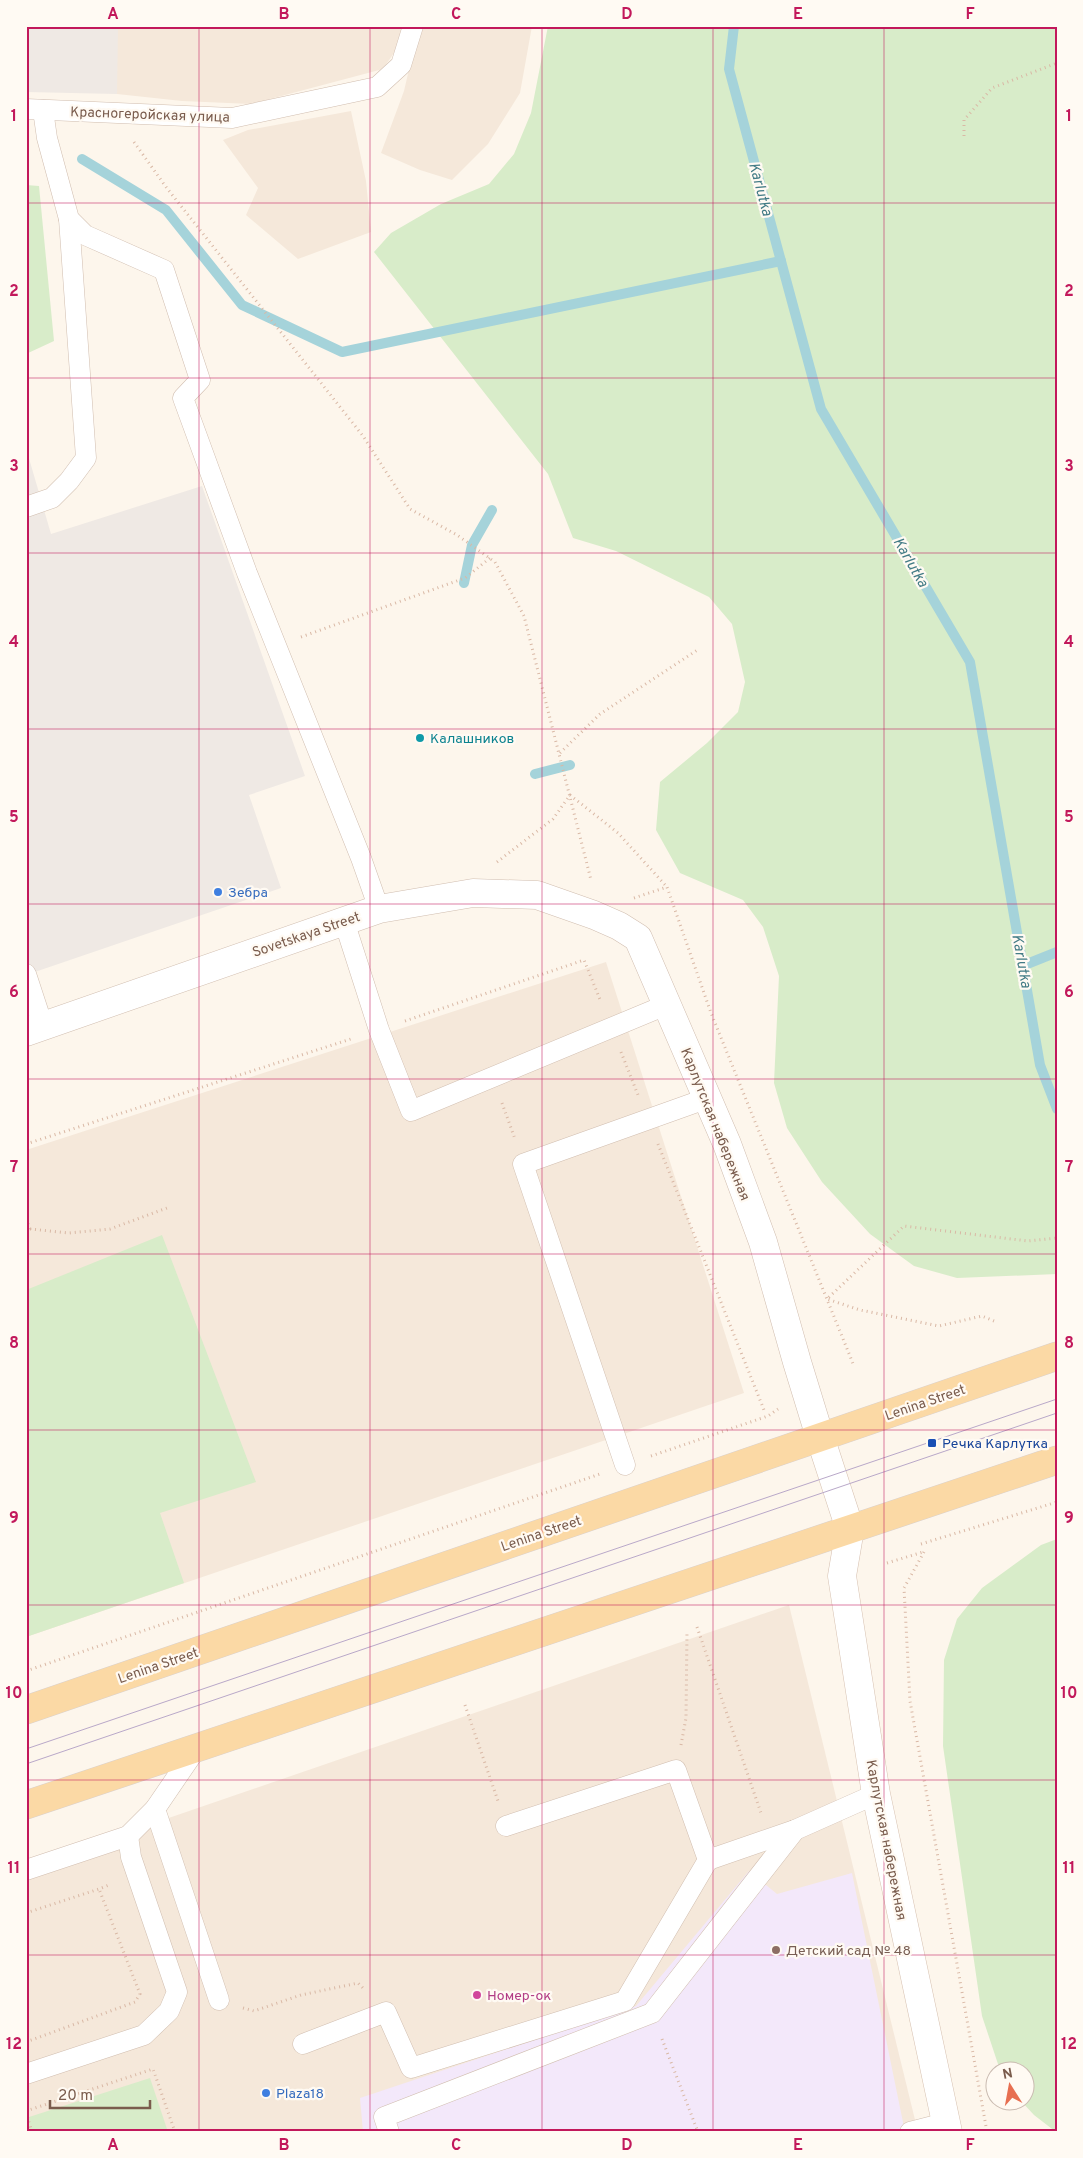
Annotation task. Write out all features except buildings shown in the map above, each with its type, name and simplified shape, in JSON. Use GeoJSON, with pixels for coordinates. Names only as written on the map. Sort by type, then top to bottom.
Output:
{"type":"FeatureCollection","features":[{"type":"Feature","properties":{"kind":"main road","name":"Lenina Street"},"geometry":{"type":"LineString","coordinates":[[26,1710],[1057,1356]]}},
{"type":"Feature","properties":{"kind":"main road"},"geometry":{"type":"LineString","coordinates":[[26,1806],[1057,1460]]}},
{"type":"Feature","properties":{"kind":"street","name":"Sovetskaya Street"},"geometry":{"type":"LineString","coordinates":[[35,1029],[379,909],[473,893],[538,896],[594,915]]}},
{"type":"Feature","properties":{"kind":"street","name":"Карлутская набережная"},"geometry":{"type":"LineString","coordinates":[[594,915],[619,926],[638,938],[666,1006],[708,1098],[764,1242],[797,1362],[850,1529],[842,1576],[876,1794],[946,2127]]}},
{"type":"Feature","properties":{"kind":"lane","name":"Красногеройская улица"},"geometry":{"type":"LineString","coordinates":[[35,110],[232,118],[377,86],[401,65],[413,26]]}},
{"type":"Feature","properties":{"kind":"lane"},"geometry":{"type":"LineString","coordinates":[[26,507],[52,498],[69,481],[86,458],[69,219],[47,138],[35,110]]}},
{"type":"Feature","properties":{"kind":"lane"},"geometry":{"type":"LineString","coordinates":[[69,219],[85,235],[164,270],[200,380],[183,398],[247,573],[361,858],[379,909]]}},
{"type":"Feature","properties":{"kind":"lane"},"geometry":{"type":"LineString","coordinates":[[344,921],[379,1030],[411,1111],[666,1006]]}},
{"type":"Feature","properties":{"kind":"lane"},"geometry":{"type":"LineString","coordinates":[[26,974],[35,1029]]}},
{"type":"Feature","properties":{"kind":"lane"},"geometry":{"type":"LineString","coordinates":[[625,1465],[523,1164],[708,1098]]}},
{"type":"Feature","properties":{"kind":"lane"},"geometry":{"type":"LineString","coordinates":[[26,1870],[128,1836],[155,1809],[196,1749]]}},
{"type":"Feature","properties":{"kind":"lane"},"geometry":{"type":"LineString","coordinates":[[506,1826],[676,1770],[708,1860]]}},
{"type":"Feature","properties":{"kind":"lane"},"geometry":{"type":"LineString","coordinates":[[303,2044],[386,2012],[411,2068],[625,2001],[708,1860],[794,1830],[876,1794]]}},
{"type":"Feature","properties":{"kind":"lane"},"geometry":{"type":"LineString","coordinates":[[155,1809],[218,2000]]}},
{"type":"Feature","properties":{"kind":"lane"},"geometry":{"type":"LineString","coordinates":[[389,2132],[384,2117],[652,2013],[794,1830]]}},
{"type":"Feature","properties":{"kind":"lane"},"geometry":{"type":"LineString","coordinates":[[26,2074],[144,2035],[169,2011],[177,1992],[130,1857],[128,1836]]}},
{"type":"Feature","properties":{"kind":"lane"},"geometry":{"type":"LineString","coordinates":[[910,2132],[946,2127]]}},
{"type":"Feature","properties":{"kind":"path"},"geometry":{"type":"LineString","coordinates":[[964,136],[964,120],[992,88],[1057,63]]}},
{"type":"Feature","properties":{"kind":"path"},"geometry":{"type":"LineString","coordinates":[[114,114],[166,187],[363,436],[410,509],[457,535],[478,550]]}},
{"type":"Feature","properties":{"kind":"path"},"geometry":{"type":"LineString","coordinates":[[276,645],[465,578],[490,558]]}},
{"type":"Feature","properties":{"kind":"path"},"geometry":{"type":"LineString","coordinates":[[559,754],[600,714],[699,649]]}},
{"type":"Feature","properties":{"kind":"path"},"geometry":{"type":"LineString","coordinates":[[570,795],[618,833],[667,887]]}},
{"type":"Feature","properties":{"kind":"path"},"geometry":{"type":"LineString","coordinates":[[493,1077],[523,1164]]}},
{"type":"Feature","properties":{"kind":"path"},"geometry":{"type":"LineString","coordinates":[[30,1229],[68,1233],[110,1228],[167,1208]]}},
{"type":"Feature","properties":{"kind":"path"},"geometry":{"type":"LineString","coordinates":[[26,1219],[30,1229]]}},
{"type":"Feature","properties":{"kind":"path"},"geometry":{"type":"LineString","coordinates":[[994,1322],[982,1316],[939,1326],[860,1310],[827,1300],[904,1226],[1028,1240],[1057,1238]]}},
{"type":"Feature","properties":{"kind":"path"},"geometry":{"type":"LineString","coordinates":[[26,1233],[30,1229]]}},
{"type":"Feature","properties":{"kind":"path"},"geometry":{"type":"LineString","coordinates":[[26,1671],[768,1416],[782,1406]]}},
{"type":"Feature","properties":{"kind":"path"},"geometry":{"type":"LineString","coordinates":[[921,1544],[1057,1502]]}},
{"type":"Feature","properties":{"kind":"path"},"geometry":{"type":"LineString","coordinates":[[887,1563],[924,1552],[904,1588],[910,1701],[987,2132]]}},
{"type":"Feature","properties":{"kind":"path"},"geometry":{"type":"LineString","coordinates":[[697,1627],[769,1838]]}},
{"type":"Feature","properties":{"kind":"path"},"geometry":{"type":"LineString","coordinates":[[676,1770],[686,1718],[687,1630]]}},
{"type":"Feature","properties":{"kind":"path"},"geometry":{"type":"LineString","coordinates":[[465,1705],[506,1826]]}},
{"type":"Feature","properties":{"kind":"path"},"geometry":{"type":"LineString","coordinates":[[26,1913],[109,1885]]}},
{"type":"Feature","properties":{"kind":"path"},"geometry":{"type":"LineString","coordinates":[[26,2042],[135,2002],[140,1994],[99,1889]]}},
{"type":"Feature","properties":{"kind":"path"},"geometry":{"type":"LineString","coordinates":[[218,2000],[254,2011],[301,1995],[358,1983],[386,2012]]}},
{"type":"Feature","properties":{"kind":"path"},"geometry":{"type":"LineString","coordinates":[[652,2013],[698,2132]]}},
{"type":"Feature","properties":{"kind":"path"},"geometry":{"type":"LineString","coordinates":[[32,2132],[26,2111],[153,2069],[175,2132]]}},
{"type":"Feature","properties":{"kind":"shaded area"},"geometry":{"type":"Polygon","coordinates":[[[26,26],[406,26],[400,44],[383,69],[251,104],[182,101],[117,94],[26,26]]]}},
{"type":"Feature","properties":{"kind":"shaded area"},"geometry":{"type":"Polygon","coordinates":[[[26,26],[118,26],[117,94],[26,92],[26,26]]]}},
{"type":"Feature","properties":{"kind":"shaded area"},"geometry":{"type":"Polygon","coordinates":[[[419,26],[532,26],[520,93],[488,144],[452,180],[420,170],[381,153],[404,91],[419,26]]]}},
{"type":"Feature","properties":{"kind":"shaded area"},"geometry":{"type":"Polygon","coordinates":[[[351,111],[366,181],[371,232],[298,259],[246,215],[258,188],[223,140],[248,130],[351,111]]]}},
{"type":"Feature","properties":{"kind":"shaded area"},"geometry":{"type":"Polygon","coordinates":[[[26,448],[51,534],[202,486],[305,776],[249,795],[281,888],[26,975],[26,448]]]}},
{"type":"Feature","properties":{"kind":"shaded area"},"geometry":{"type":"Polygon","coordinates":[[[606,962],[744,1393],[26,1637],[26,1150],[606,962]]]}},
{"type":"Feature","properties":{"kind":"shaded area"},"geometry":{"type":"Polygon","coordinates":[[[789,1605],[918,2132],[26,2132],[26,1867],[789,1605]]]}},
{"type":"Feature","properties":{"kind":"shaded area","name":"Детский сад № 48"},"geometry":{"type":"Polygon","coordinates":[[[749,1871],[777,1894],[852,1873],[905,2132],[363,2132],[360,2098],[636,2006],[749,1871]]]}},
{"type":"Feature","properties":{"kind":"green space"},"geometry":{"type":"Polygon","coordinates":[[[548,26],[1057,26],[1057,1274],[957,1278],[914,1266],[870,1234],[822,1182],[787,1128],[774,1083],[779,976],[763,927],[743,900],[680,873],[656,830],[660,782],[707,743],[738,712],[745,682],[732,624],[709,597],[616,551],[573,538],[548,474],[374,252],[391,233],[441,204],[489,184],[514,154],[531,113],[548,26]]]}},
{"type":"Feature","properties":{"kind":"green space"},"geometry":{"type":"Polygon","coordinates":[[[26,185],[39,186],[54,341],[26,354],[26,185]]]}},
{"type":"Feature","properties":{"kind":"green space"},"geometry":{"type":"Polygon","coordinates":[[[162,1235],[256,1482],[160,1513],[184,1583],[26,1637],[26,1290],[162,1235]]]}},
{"type":"Feature","properties":{"kind":"green space"},"geometry":{"type":"Polygon","coordinates":[[[1057,1539],[1057,2132],[1029,2110],[1036,2110],[1036,2060],[997,2060],[982,2016],[943,1746],[944,1660],[957,1619],[982,1588],[1041,1545],[1057,1539]]]}},
{"type":"Feature","properties":{"kind":"green space"},"geometry":{"type":"Polygon","coordinates":[[[150,2078],[168,2132],[26,2132],[26,2118],[150,2078]]]}},
{"type":"Feature","properties":{"kind":"waterway","name":"Karlutka"},"geometry":{"type":"LineString","coordinates":[[734,26],[729,69],[821,409],[970,662],[1040,1065],[1057,1109]]}},
{"type":"Feature","properties":{"kind":"waterway"},"geometry":{"type":"LineString","coordinates":[[82,159],[166,210],[242,305],[342,352],[781,261]]}},
{"type":"Feature","properties":{"kind":"waterway"},"geometry":{"type":"LineString","coordinates":[[464,583],[472,545],[492,510]]}},
{"type":"Feature","properties":{"kind":"waterway"},"geometry":{"type":"LineString","coordinates":[[535,774],[570,765]]}},
{"type":"Feature","properties":{"kind":"waterway"},"geometry":{"type":"LineString","coordinates":[[1022,966],[1057,952]]}},
{"type":"Feature","properties":{"kind":"tram line"},"geometry":{"type":"LineString","coordinates":[[26,1749],[1057,1399]]}},
{"type":"Feature","properties":{"kind":"tram line"},"geometry":{"type":"LineString","coordinates":[[26,1764],[1057,1413]]}},
{"type":"Feature","properties":{"kind":"place","name":"Калашников"},"geometry":{"type":"Point","coordinates":[420,738]}},
{"type":"Feature","properties":{"kind":"place","name":"Зебра"},"geometry":{"type":"Point","coordinates":[218,892]}},
{"type":"Feature","properties":{"kind":"place","name":"Речка Карлутка"},"geometry":{"type":"Point","coordinates":[932,1443]}},
{"type":"Feature","properties":{"kind":"place","name":"Детский сад № 48"},"geometry":{"type":"Point","coordinates":[776,1950]}},
{"type":"Feature","properties":{"kind":"place","name":"Номер-ок"},"geometry":{"type":"Point","coordinates":[477,1995]}},
{"type":"Feature","properties":{"kind":"place","name":"Plaza18"},"geometry":{"type":"Point","coordinates":[266,2093]}}]}
